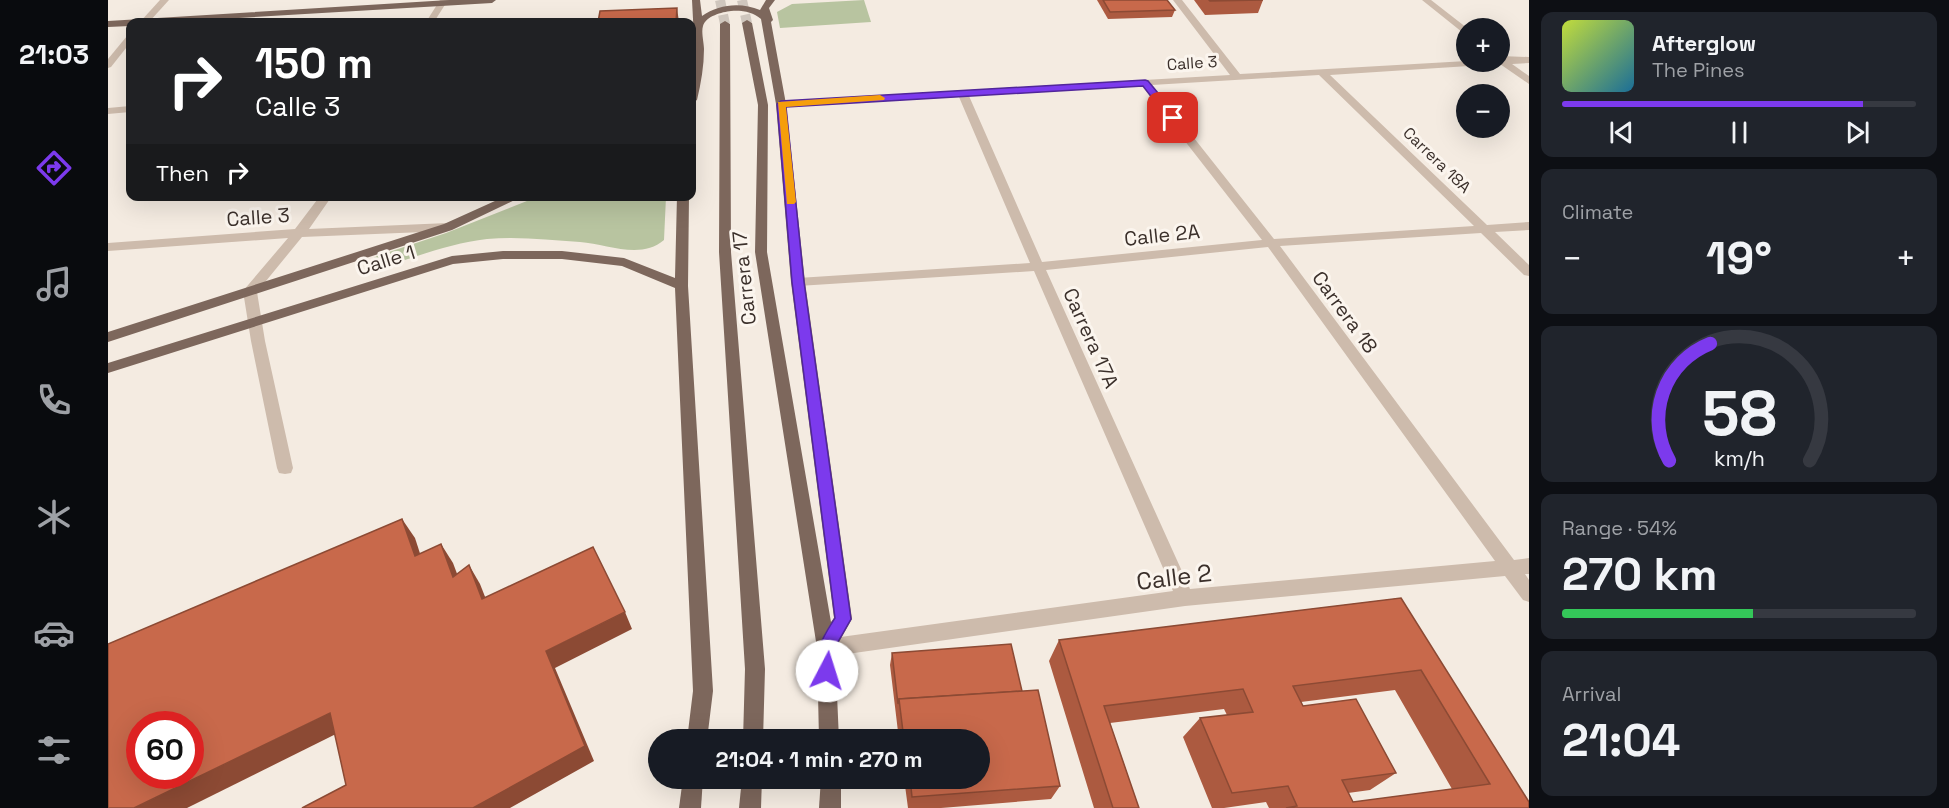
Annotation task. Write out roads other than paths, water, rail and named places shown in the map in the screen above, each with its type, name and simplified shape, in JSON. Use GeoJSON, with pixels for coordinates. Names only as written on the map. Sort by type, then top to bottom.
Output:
{"type":"FeatureCollection","features":[{"type":"Feature","properties":{"kind":"main road"},"geometry":{"type":"LineString","coordinates":[[204,18],[492,0]]}},
{"type":"Feature","properties":{"kind":"main road"},"geometry":{"type":"LineString","coordinates":[[696,0],[699,24],[696,61]]}},
{"type":"Feature","properties":{"kind":"main road"},"geometry":{"type":"LineString","coordinates":[[771,0],[764,8],[768,20],[781,104],[798,282],[843,619],[826,648]]}},
{"type":"Feature","properties":{"kind":"main road"},"geometry":{"type":"LineString","coordinates":[[699,24],[709,14],[732,8],[755,11],[764,15],[768,20]]}},
{"type":"Feature","properties":{"kind":"main road"},"geometry":{"type":"LineString","coordinates":[[108,24],[126,23]]}},
{"type":"Feature","properties":{"kind":"main road","name":"Carrera 17"},"geometry":{"type":"LineString","coordinates":[[747,23],[763,105],[761,252],[826,648],[830,729]]}},
{"type":"Feature","properties":{"kind":"main road","name":"Carrera 17"},"geometry":{"type":"LineString","coordinates":[[725,24],[725,252],[755,669],[753,729]]}},
{"type":"Feature","properties":{"kind":"main road","name":"Calle 1"},"geometry":{"type":"LineString","coordinates":[[108,337],[448,227],[506,201]]}},
{"type":"Feature","properties":{"kind":"main road"},"geometry":{"type":"LineString","coordinates":[[682,201],[681,286],[703,691],[698,729]]}},
{"type":"Feature","properties":{"kind":"main road","name":"Calle 1"},"geometry":{"type":"LineString","coordinates":[[108,368],[452,261],[502,255],[562,255],[624,262],[681,286]]}},
{"type":"Feature","properties":{"kind":"main road"},"geometry":{"type":"LineString","coordinates":[[690,808],[692,789]]}},
{"type":"Feature","properties":{"kind":"main road"},"geometry":{"type":"LineString","coordinates":[[750,808],[751,789]]}},
{"type":"Feature","properties":{"kind":"main road"},"geometry":{"type":"LineString","coordinates":[[830,808],[831,789]]}},
{"type":"Feature","properties":{"kind":"street"},"geometry":{"type":"LineString","coordinates":[[148,18],[165,0]]}},
{"type":"Feature","properties":{"kind":"street"},"geometry":{"type":"LineString","coordinates":[[1177,0],[1236,76]]}},
{"type":"Feature","properties":{"kind":"street"},"geometry":{"type":"LineString","coordinates":[[1426,0],[1456,24]]}},
{"type":"Feature","properties":{"kind":"street"},"geometry":{"type":"LineString","coordinates":[[433,18],[443,2]]}},
{"type":"Feature","properties":{"kind":"street"},"geometry":{"type":"LineString","coordinates":[[108,65],[126,43]]}},
{"type":"Feature","properties":{"kind":"street","name":"Calle 3"},"geometry":{"type":"LineString","coordinates":[[1510,61],[1529,60]]}},
{"type":"Feature","properties":{"kind":"street","name":"Calle 3"},"geometry":{"type":"LineString","coordinates":[[781,104],[1456,64]]}},
{"type":"Feature","properties":{"kind":"street"},"geometry":{"type":"LineString","coordinates":[[1510,68],[1529,81]]}},
{"type":"Feature","properties":{"kind":"street","name":"Carrera 18A"},"geometry":{"type":"LineString","coordinates":[[1321,72],[1529,272]]}},
{"type":"Feature","properties":{"kind":"street","name":"Carrera 18"},"geometry":{"type":"LineString","coordinates":[[1145,83],[1271,243],[1529,594]]}},
{"type":"Feature","properties":{"kind":"street","name":"Carrera 17A"},"geometry":{"type":"LineString","coordinates":[[963,93],[1185,598]]}},
{"type":"Feature","properties":{"kind":"street"},"geometry":{"type":"LineString","coordinates":[[108,111],[126,109]]}},
{"type":"Feature","properties":{"kind":"street"},"geometry":{"type":"LineString","coordinates":[[285,468],[254,321],[250,291],[323,201]]}},
{"type":"Feature","properties":{"kind":"street","name":"Calle 2A"},"geometry":{"type":"LineString","coordinates":[[798,282],[1038,267],[1271,243],[1529,226]]}},
{"type":"Feature","properties":{"kind":"street","name":"Calle 3"},"geometry":{"type":"LineString","coordinates":[[108,247],[298,233],[448,227]]}},
{"type":"Feature","properties":{"kind":"street","name":"Calle 2"},"geometry":{"type":"LineString","coordinates":[[826,648],[1185,598],[1529,566]]}},
{"type":"Feature","properties":{"kind":"tunnel"},"geometry":{"type":"LineString","coordinates":[[720,0],[725,24]]}},
{"type":"Feature","properties":{"kind":"tunnel"},"geometry":{"type":"LineString","coordinates":[[742,0],[747,23]]}}]}
